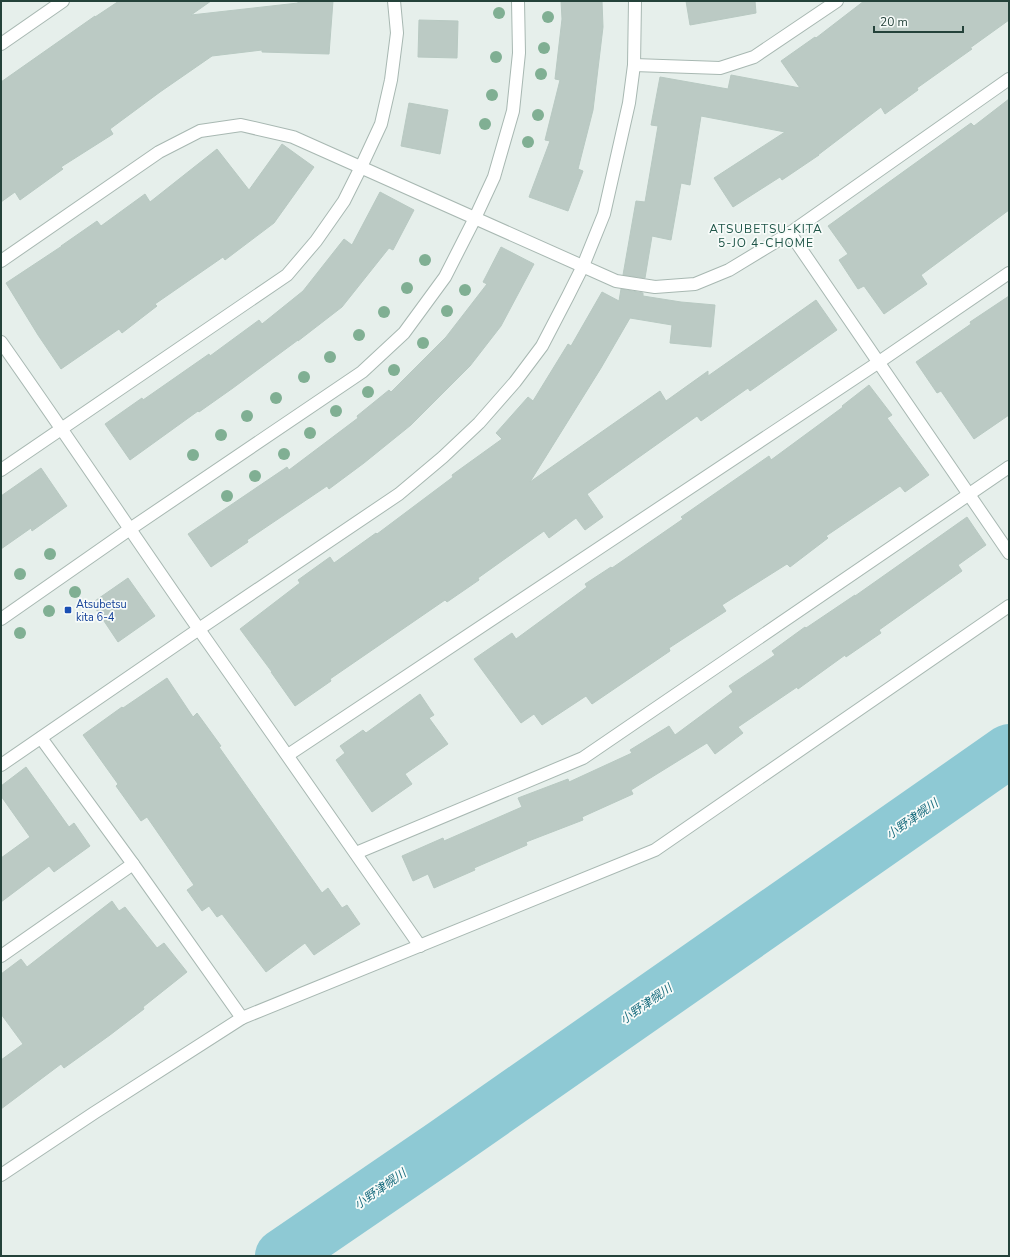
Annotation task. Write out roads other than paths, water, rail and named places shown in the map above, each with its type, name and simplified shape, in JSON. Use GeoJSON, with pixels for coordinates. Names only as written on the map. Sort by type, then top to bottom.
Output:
{"type":"FeatureCollection","features":[{"type":"Feature","properties":{"kind":"street"},"geometry":{"type":"LineString","coordinates":[[1,44],[63,1]]}},
{"type":"Feature","properties":{"kind":"street"},"geometry":{"type":"LineString","coordinates":[[1,470],[287,275],[316,240],[344,201],[381,124],[391,80],[397,33],[394,1]]}},
{"type":"Feature","properties":{"kind":"street"},"geometry":{"type":"LineString","coordinates":[[1,619],[130,529],[362,372],[404,333],[445,277],[494,177],[513,111],[519,53],[518,1]]}},
{"type":"Feature","properties":{"kind":"street"},"geometry":{"type":"LineString","coordinates":[[1,765],[399,494],[480,424],[515,382],[542,346],[583,266],[604,214],[629,103],[634,65],[635,1]]}},
{"type":"Feature","properties":{"kind":"street"},"geometry":{"type":"LineString","coordinates":[[634,65],[720,68],[754,57],[837,1]]}},
{"type":"Feature","properties":{"kind":"street"},"geometry":{"type":"LineString","coordinates":[[1,261],[158,152],[200,131],[241,126],[293,137],[616,281],[656,287],[695,284],[730,270],[790,233],[1009,78]]}},
{"type":"Feature","properties":{"kind":"street"},"geometry":{"type":"LineString","coordinates":[[790,233],[1009,553]]}},
{"type":"Feature","properties":{"kind":"street"},"geometry":{"type":"LineString","coordinates":[[288,755],[879,362],[1009,273]]}},
{"type":"Feature","properties":{"kind":"street"},"geometry":{"type":"LineString","coordinates":[[1,342],[420,946]]}},
{"type":"Feature","properties":{"kind":"street"},"geometry":{"type":"LineString","coordinates":[[356,853],[583,758],[1009,467]]}},
{"type":"Feature","properties":{"kind":"street"},"geometry":{"type":"LineString","coordinates":[[1,1175],[242,1018],[655,850],[1009,606]]}},
{"type":"Feature","properties":{"kind":"street"},"geometry":{"type":"LineString","coordinates":[[40,738],[133,864],[242,1018]]}},
{"type":"Feature","properties":{"kind":"street"},"geometry":{"type":"LineString","coordinates":[[1,956],[133,864]]}},
{"type":"Feature","properties":{"kind":"waterway","name":"小野津幌川"},"geometry":{"type":"LineString","coordinates":[[282,1256],[443,1146],[1009,751]]}},
{"type":"Feature","properties":{"kind":"place","name":"Atsubetsu kita 6-4"},"geometry":{"type":"Point","coordinates":[68,610]}},
{"type":"Feature","properties":{"kind":"district","name":"ATSUBETSU-KITA 5-JO 4-CHOME"},"geometry":{"type":"Point","coordinates":[766,236]}}]}
